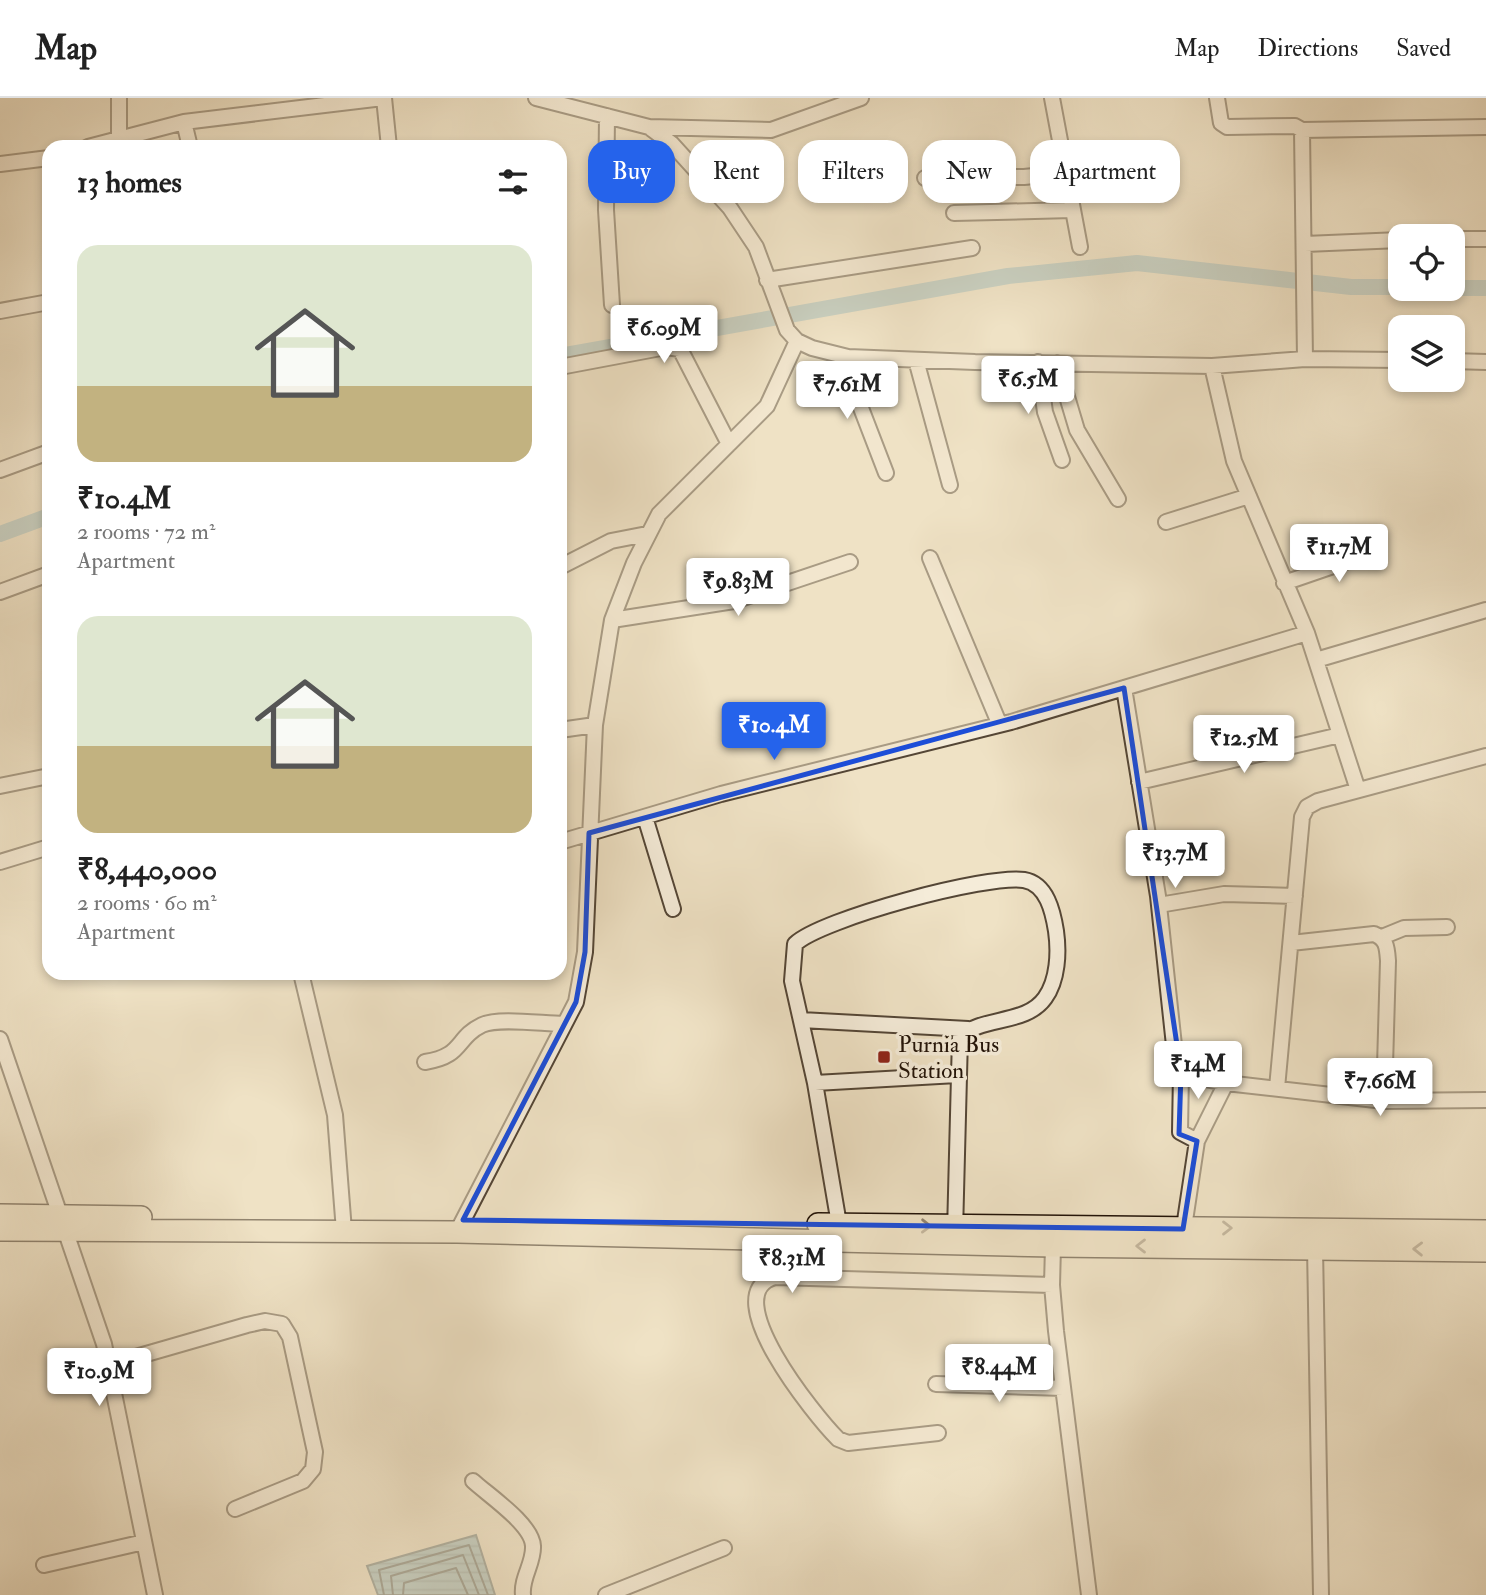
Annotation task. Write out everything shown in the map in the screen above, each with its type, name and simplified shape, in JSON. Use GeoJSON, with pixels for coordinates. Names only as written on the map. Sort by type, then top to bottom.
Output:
{"type":"FeatureCollection","features":[{"type":"Feature","properties":{"kind":"highway"},"geometry":{"type":"LineString","coordinates":[[0,1215],[65,1224]]}},
{"type":"Feature","properties":{"kind":"highway"},"geometry":{"type":"LineString","coordinates":[[0,1230],[65,1224],[343,1224],[1182,1237],[1486,1231]]}},
{"type":"Feature","properties":{"kind":"highway"},"geometry":{"type":"LineString","coordinates":[[460,1226],[839,1224],[1053,1246],[1182,1237],[1315,1247],[1486,1251]]}},
{"type":"Feature","properties":{"kind":"street"},"geometry":{"type":"LineString","coordinates":[[119,98],[119,138]]}},
{"type":"Feature","properties":{"kind":"street"},"geometry":{"type":"LineString","coordinates":[[112,140],[184,122],[384,98],[388,140]]}},
{"type":"Feature","properties":{"kind":"street"},"geometry":{"type":"LineString","coordinates":[[536,98],[649,127],[771,130],[861,98]]}},
{"type":"Feature","properties":{"kind":"street"},"geometry":{"type":"LineString","coordinates":[[1052,98],[1059,140]]}},
{"type":"Feature","properties":{"kind":"street"},"geometry":{"type":"LineString","coordinates":[[1217,98],[1221,123],[1227,127],[1295,126],[1302,130],[1486,127]]}},
{"type":"Feature","properties":{"kind":"street"},"geometry":{"type":"LineString","coordinates":[[607,116],[606,210],[612,305]]}},
{"type":"Feature","properties":{"kind":"street"},"geometry":{"type":"LineString","coordinates":[[184,122],[188,140]]}},
{"type":"Feature","properties":{"kind":"street"},"geometry":{"type":"LineString","coordinates":[[649,127],[672,144],[730,208],[756,247],[776,303],[792,336],[848,357],[1212,366],[1305,359],[1388,360]]}},
{"type":"Feature","properties":{"kind":"street"},"geometry":{"type":"LineString","coordinates":[[1302,130],[1305,359]]}},
{"type":"Feature","properties":{"kind":"street"},"geometry":{"type":"LineString","coordinates":[[0,164],[42,159]]}},
{"type":"Feature","properties":{"kind":"street"},"geometry":{"type":"LineString","coordinates":[[1070,203],[1080,247]]}},
{"type":"Feature","properties":{"kind":"street"},"geometry":{"type":"LineString","coordinates":[[954,213],[1072,210]]}},
{"type":"Feature","properties":{"kind":"street"},"geometry":{"type":"LineString","coordinates":[[1465,239],[1486,239]]}},
{"type":"Feature","properties":{"kind":"street"},"geometry":{"type":"LineString","coordinates":[[1305,244],[1388,241]]}},
{"type":"Feature","properties":{"kind":"street"},"geometry":{"type":"LineString","coordinates":[[767,280],[972,248]]}},
{"type":"Feature","properties":{"kind":"street"},"geometry":{"type":"LineString","coordinates":[[0,311],[42,303]]}},
{"type":"Feature","properties":{"kind":"street"},"geometry":{"type":"LineString","coordinates":[[460,1226],[576,1002],[582,979],[595,725],[612,620],[647,534],[659,514],[767,406],[792,336]]}},
{"type":"Feature","properties":{"kind":"street"},"geometry":{"type":"LineString","coordinates":[[567,366],[666,347],[680,349],[729,444]]}},
{"type":"Feature","properties":{"kind":"street"},"geometry":{"type":"LineString","coordinates":[[848,357],[856,395],[886,473]]}},
{"type":"Feature","properties":{"kind":"street"},"geometry":{"type":"LineString","coordinates":[[916,360],[950,485]]}},
{"type":"Feature","properties":{"kind":"street"},"geometry":{"type":"LineString","coordinates":[[1038,362],[1045,412],[1062,460]]}},
{"type":"Feature","properties":{"kind":"street"},"geometry":{"type":"LineString","coordinates":[[1465,362],[1486,364]]}},
{"type":"Feature","properties":{"kind":"street"},"geometry":{"type":"LineString","coordinates":[[1057,363],[1077,430],[1118,499]]}},
{"type":"Feature","properties":{"kind":"street"},"geometry":{"type":"LineString","coordinates":[[1212,366],[1224,426],[1249,496],[1307,633],[1358,790]]}},
{"type":"Feature","properties":{"kind":"street"},"geometry":{"type":"LineString","coordinates":[[0,470],[42,455]]}},
{"type":"Feature","properties":{"kind":"street"},"geometry":{"type":"LineString","coordinates":[[1166,522],[1249,496]]}},
{"type":"Feature","properties":{"kind":"street"},"geometry":{"type":"LineString","coordinates":[[567,563],[611,541],[647,534]]}},
{"type":"Feature","properties":{"kind":"street"},"geometry":{"type":"LineString","coordinates":[[1284,583],[1377,551]]}},
{"type":"Feature","properties":{"kind":"street"},"geometry":{"type":"LineString","coordinates":[[930,558],[999,723]]}},
{"type":"Feature","properties":{"kind":"street"},"geometry":{"type":"LineString","coordinates":[[612,620],[734,601],[850,562]]}},
{"type":"Feature","properties":{"kind":"street"},"geometry":{"type":"LineString","coordinates":[[0,592],[42,577]]}},
{"type":"Feature","properties":{"kind":"street"},"geometry":{"type":"LineString","coordinates":[[1316,660],[1486,610]]}},
{"type":"Feature","properties":{"kind":"street"},"geometry":{"type":"LineString","coordinates":[[567,840],[721,794],[1011,722],[1307,633]]}},
{"type":"Feature","properties":{"kind":"street"},"geometry":{"type":"LineString","coordinates":[[1124,688],[1159,905],[1172,1040],[1176,1064],[1181,1072],[1180,1132],[1197,1141]]}},
{"type":"Feature","properties":{"kind":"street"},"geometry":{"type":"LineString","coordinates":[[567,729],[595,725]]}},
{"type":"Feature","properties":{"kind":"street"},"geometry":{"type":"LineString","coordinates":[[1139,782],[1340,735]]}},
{"type":"Feature","properties":{"kind":"street"},"geometry":{"type":"LineString","coordinates":[[1277,1088],[1303,817],[1307,807],[1358,790],[1486,756]]}},
{"type":"Feature","properties":{"kind":"street"},"geometry":{"type":"LineString","coordinates":[[0,786],[42,777]]}},
{"type":"Feature","properties":{"kind":"street"},"geometry":{"type":"LineString","coordinates":[[645,817],[673,909]]}},
{"type":"Feature","properties":{"kind":"street"},"geometry":{"type":"LineString","coordinates":[[0,862],[42,850]]}},
{"type":"Feature","properties":{"kind":"street"},"geometry":{"type":"LineString","coordinates":[[801,1020],[968,1029],[1037,1007],[1047,997],[1056,970],[1055,929],[1048,899],[1040,888],[1026,880],[995,881],[936,892],[804,935],[795,944],[792,981],[815,1083],[839,1224]]}},
{"type":"Feature","properties":{"kind":"street"},"geometry":{"type":"LineString","coordinates":[[1159,905],[1224,894],[1295,895]]}},
{"type":"Feature","properties":{"kind":"street"},"geometry":{"type":"LineString","coordinates":[[1382,937],[1404,928],[1447,927]]}},
{"type":"Feature","properties":{"kind":"street"},"geometry":{"type":"LineString","coordinates":[[1291,943],[1374,934],[1382,937],[1387,946],[1388,961],[1384,1101]]}},
{"type":"Feature","properties":{"kind":"street"},"geometry":{"type":"LineString","coordinates":[[304,980],[335,1115],[343,1224]]}},
{"type":"Feature","properties":{"kind":"street"},"geometry":{"type":"LineString","coordinates":[[425,1062],[449,1057],[472,1030],[488,1022],[564,1024]]}},
{"type":"Feature","properties":{"kind":"street"},"geometry":{"type":"LineString","coordinates":[[956,1235],[957,1075],[960,1037],[968,1029]]}},
{"type":"Feature","properties":{"kind":"street"},"geometry":{"type":"LineString","coordinates":[[0,1039],[65,1224],[108,1365],[155,1595]]}},
{"type":"Feature","properties":{"kind":"street"},"geometry":{"type":"LineString","coordinates":[[1181,1072],[1226,1083],[1384,1101],[1486,1100]]}},
{"type":"Feature","properties":{"kind":"street"},"geometry":{"type":"LineString","coordinates":[[815,1083],[957,1075]]}},
{"type":"Feature","properties":{"kind":"street"},"geometry":{"type":"LineString","coordinates":[[1182,1237],[1197,1141],[1226,1083]]}},
{"type":"Feature","properties":{"kind":"street"},"geometry":{"type":"LineString","coordinates":[[1053,1246],[1052,1285],[1089,1595]]}},
{"type":"Feature","properties":{"kind":"street"},"geometry":{"type":"LineString","coordinates":[[1315,1247],[1321,1595]]}},
{"type":"Feature","properties":{"kind":"street"},"geometry":{"type":"LineString","coordinates":[[938,1433],[848,1443],[838,1439],[780,1365],[769,1344],[755,1303],[755,1289],[762,1281],[775,1277],[1052,1285]]}},
{"type":"Feature","properties":{"kind":"street"},"geometry":{"type":"LineString","coordinates":[[108,1365],[247,1325],[265,1321],[282,1324],[290,1337],[296,1363],[315,1452],[313,1469],[303,1481],[235,1509]]}},
{"type":"Feature","properties":{"kind":"street"},"geometry":{"type":"LineString","coordinates":[[936,1384],[1063,1388]]}},
{"type":"Feature","properties":{"kind":"street"},"geometry":{"type":"LineString","coordinates":[[472,1481],[523,1524],[529,1534],[533,1546],[523,1584],[523,1595]]}},
{"type":"Feature","properties":{"kind":"street"},"geometry":{"type":"LineString","coordinates":[[44,1565],[144,1542]]}},
{"type":"Feature","properties":{"kind":"street"},"geometry":{"type":"LineString","coordinates":[[606,1595],[724,1548]]}},
{"type":"Feature","properties":{"kind":"highlighted area"},"geometry":{"type":"Polygon","coordinates":[[[1124,688],[1181,1072],[1179,1134],[1197,1141],[1183,1229],[463,1220],[576,1002],[585,952],[589,833],[1124,688]]]}},
{"type":"Feature","properties":{"kind":"water"},"geometry":{"type":"Polygon","coordinates":[[[476,1535],[495,1595],[378,1595],[367,1566],[476,1535]]]}},
{"type":"Feature","properties":{"kind":"waterway"},"geometry":{"type":"LineString","coordinates":[[567,355],[1008,276],[1137,263],[1351,287],[1388,287]]}},
{"type":"Feature","properties":{"kind":"waterway"},"geometry":{"type":"LineString","coordinates":[[1465,288],[1486,288]]}},
{"type":"Feature","properties":{"kind":"waterway"},"geometry":{"type":"LineString","coordinates":[[0,534],[42,519]]}},
{"type":"Feature","properties":{"kind":"place","name":"Purnia Bus Station"},"geometry":{"type":"Point","coordinates":[884,1057]}}]}
